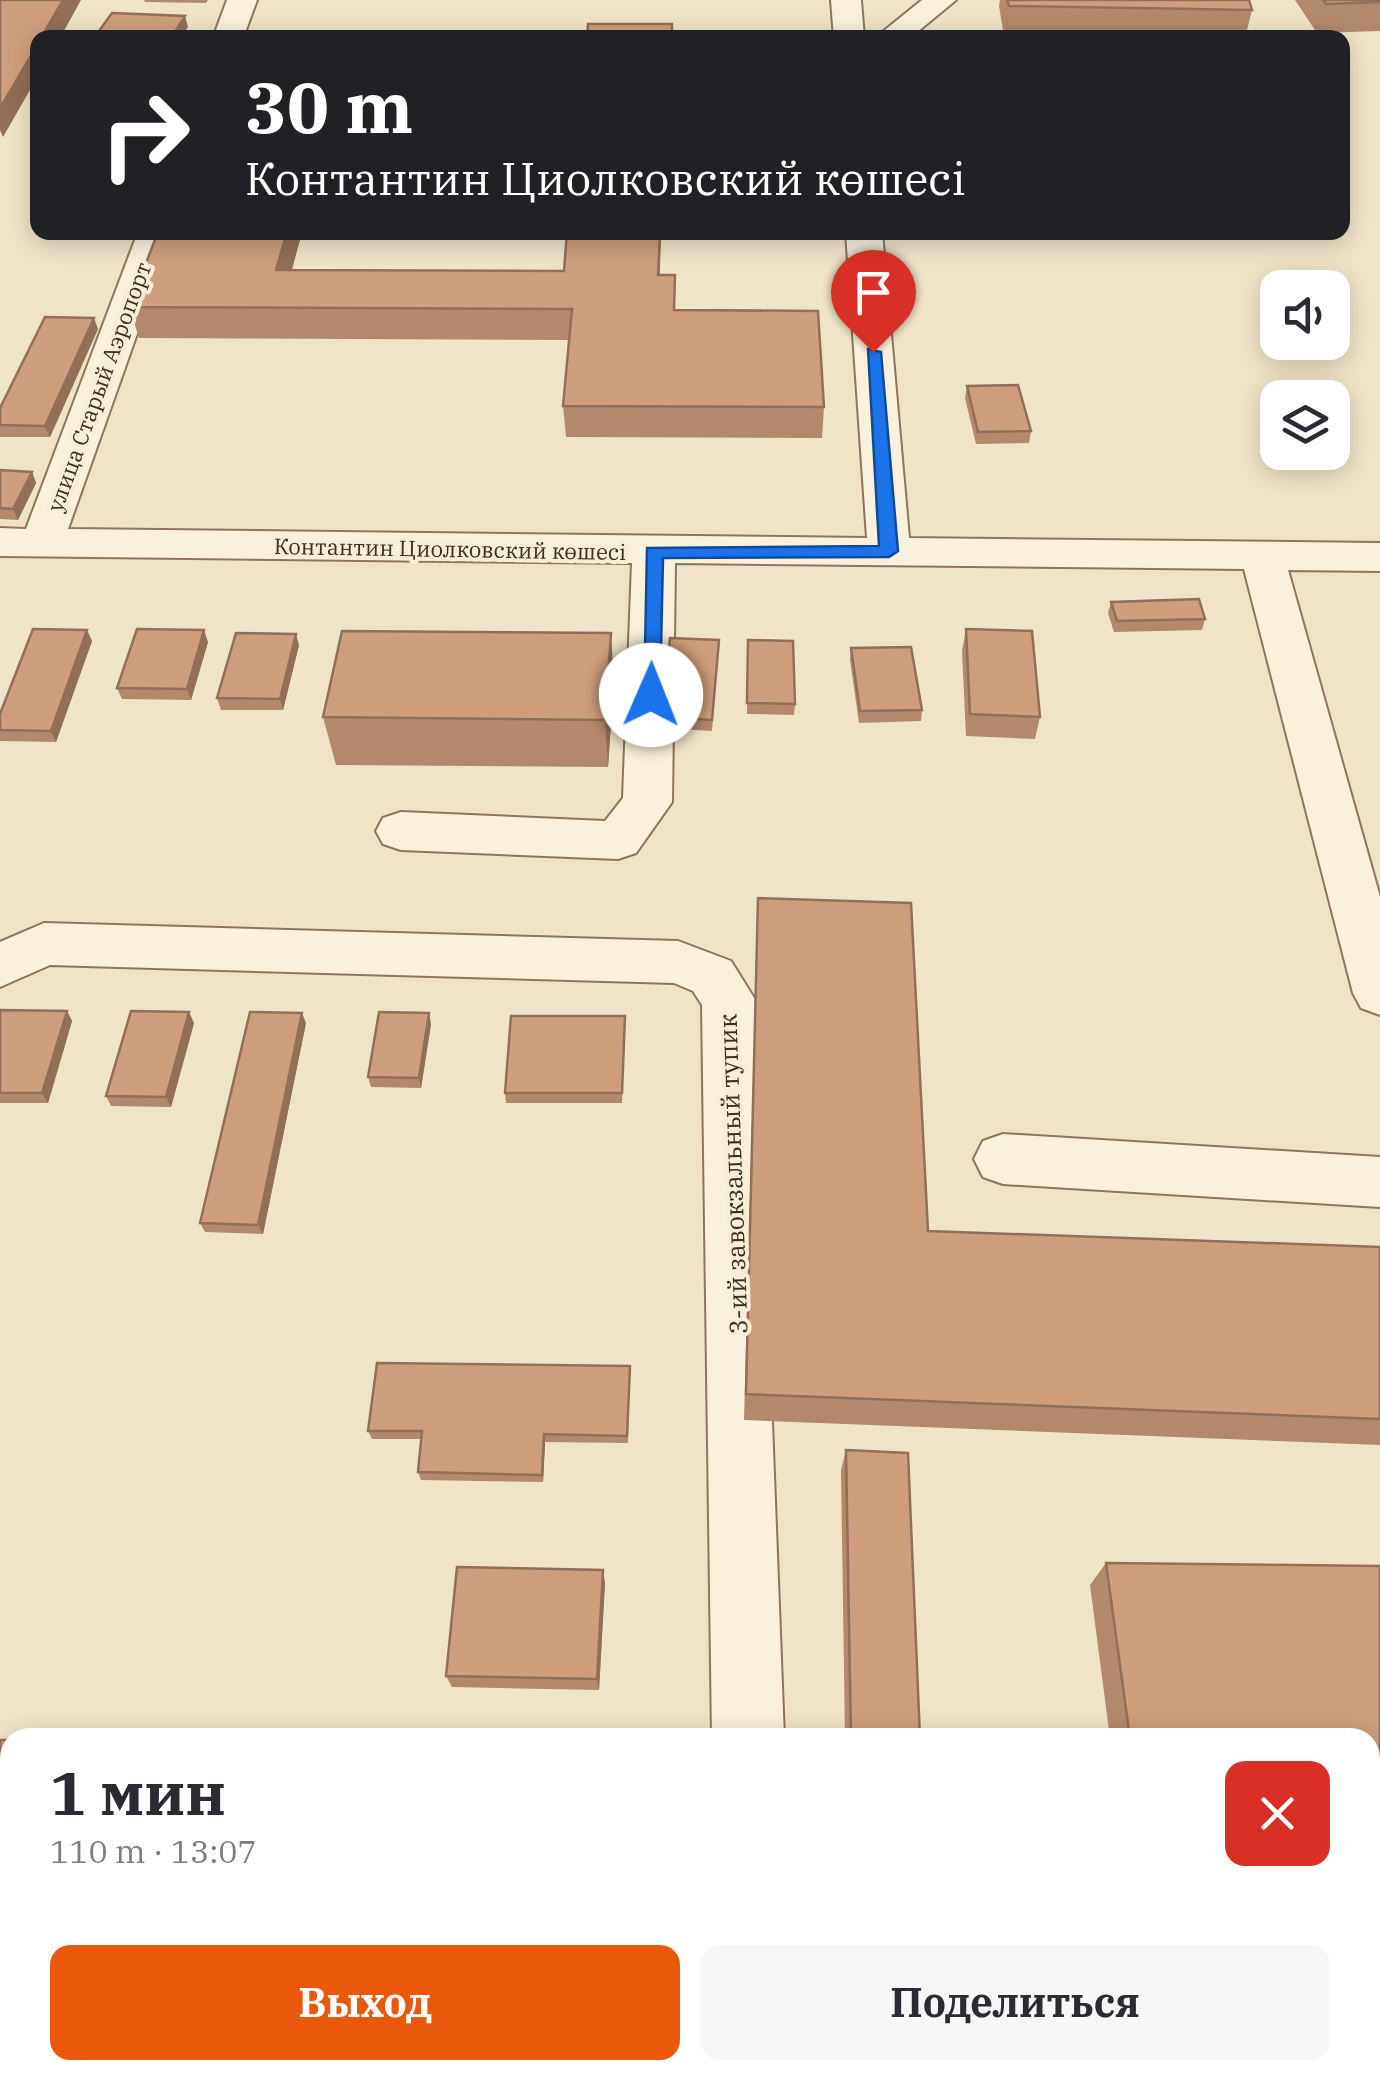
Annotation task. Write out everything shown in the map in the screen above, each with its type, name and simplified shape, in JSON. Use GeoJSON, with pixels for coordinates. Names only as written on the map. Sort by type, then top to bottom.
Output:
{"type":"FeatureCollection","features":[{"type":"Feature","properties":{"kind":"street"},"geometry":{"type":"LineString","coordinates":[[231,30],[242,0]]}},
{"type":"Feature","properties":{"kind":"street"},"geometry":{"type":"LineString","coordinates":[[846,0],[848,30]]}},
{"type":"Feature","properties":{"kind":"street"},"geometry":{"type":"LineString","coordinates":[[901,30],[940,0]]}},
{"type":"Feature","properties":{"kind":"street","name":"улица Старый Аэропорт"},"geometry":{"type":"LineString","coordinates":[[21,542],[153,240]]}},
{"type":"Feature","properties":{"kind":"street"},"geometry":{"type":"LineString","coordinates":[[865,240],[889,551]]}},
{"type":"Feature","properties":{"kind":"street","name":"Контантин Циолковский көшесі"},"geometry":{"type":"LineString","coordinates":[[21,542],[654,552],[1380,557]]}},
{"type":"Feature","properties":{"kind":"street"},"geometry":{"type":"LineString","coordinates":[[401,830],[618,840],[647,802],[654,552]]}},
{"type":"Feature","properties":{"kind":"street"},"geometry":{"type":"LineString","coordinates":[[1262,556],[1380,993]]}},
{"type":"Feature","properties":{"kind":"street","name":"3-ий завокзальный тупик"},"geometry":{"type":"LineString","coordinates":[[0,966],[44,944],[678,962],[712,976],[729,1001],[748,1728]]}},
{"type":"Feature","properties":{"kind":"street"},"geometry":{"type":"LineString","coordinates":[[1003,1159],[1380,1182]]}},
{"type":"Feature","properties":{"kind":"building"},"geometry":{"type":"Polygon","coordinates":[[[0,0],[63,0],[46,30],[30,30],[30,57],[0,108],[0,0]]]}},
{"type":"Feature","properties":{"kind":"building"},"geometry":{"type":"Polygon","coordinates":[[[1007,0],[1249,0],[1252,10],[1009,6],[1007,0]]]}},
{"type":"Feature","properties":{"kind":"building"},"geometry":{"type":"Polygon","coordinates":[[[1323,0],[1380,0],[1380,2],[1326,4],[1323,0]]]}},
{"type":"Feature","properties":{"kind":"building"},"geometry":{"type":"Polygon","coordinates":[[[112,13],[185,16],[176,30],[100,30],[112,13]]]}},
{"type":"Feature","properties":{"kind":"building"},"geometry":{"type":"Polygon","coordinates":[[[588,24],[672,24],[672,30],[588,30],[588,24]]]}},
{"type":"Feature","properties":{"kind":"building"},"geometry":{"type":"Polygon","coordinates":[[[155,240],[285,240],[276,270],[564,271],[566,240],[660,240],[658,275],[675,275],[674,310],[818,311],[824,407],[563,406],[572,309],[129,307],[155,240]]]}},
{"type":"Feature","properties":{"kind":"building"},"geometry":{"type":"Polygon","coordinates":[[[45,317],[94,318],[45,426],[0,425],[0,408],[45,317]]]}},
{"type":"Feature","properties":{"kind":"building"},"geometry":{"type":"Polygon","coordinates":[[[1018,385],[1031,431],[978,432],[967,386],[1018,385]]]}},
{"type":"Feature","properties":{"kind":"building"},"geometry":{"type":"Polygon","coordinates":[[[0,470],[32,472],[13,509],[0,508],[0,470]]]}},
{"type":"Feature","properties":{"kind":"building"},"geometry":{"type":"Polygon","coordinates":[[[1199,599],[1205,619],[1117,621],[1111,602],[1199,599]]]}},
{"type":"Feature","properties":{"kind":"building"},"geometry":{"type":"Polygon","coordinates":[[[33,629],[87,630],[51,731],[0,730],[0,714],[33,629]]]}},
{"type":"Feature","properties":{"kind":"building"},"geometry":{"type":"Polygon","coordinates":[[[137,629],[204,630],[187,689],[117,688],[137,629]]]}},
{"type":"Feature","properties":{"kind":"building"},"geometry":{"type":"Polygon","coordinates":[[[966,629],[1032,631],[1040,717],[970,714],[966,629]]]}},
{"type":"Feature","properties":{"kind":"building"},"geometry":{"type":"Polygon","coordinates":[[[342,631],[611,633],[605,720],[323,717],[342,631]]]}},
{"type":"Feature","properties":{"kind":"building"},"geometry":{"type":"Polygon","coordinates":[[[236,633],[296,634],[280,699],[217,698],[236,633]]]}},
{"type":"Feature","properties":{"kind":"building"},"geometry":{"type":"Polygon","coordinates":[[[670,638],[719,640],[712,720],[662,717],[670,638]]]}},
{"type":"Feature","properties":{"kind":"building"},"geometry":{"type":"Polygon","coordinates":[[[748,640],[793,641],[795,704],[747,703],[748,640]]]}},
{"type":"Feature","properties":{"kind":"building"},"geometry":{"type":"Polygon","coordinates":[[[911,647],[922,710],[860,711],[851,648],[911,647]]]}},
{"type":"Feature","properties":{"kind":"building"},"geometry":{"type":"Polygon","coordinates":[[[758,898],[911,903],[928,1231],[1380,1247],[1380,1419],[746,1394],[758,898]]]}},
{"type":"Feature","properties":{"kind":"building"},"geometry":{"type":"Polygon","coordinates":[[[0,1010],[67,1011],[42,1093],[0,1093],[0,1010]]]}},
{"type":"Feature","properties":{"kind":"building"},"geometry":{"type":"Polygon","coordinates":[[[131,1011],[189,1012],[166,1097],[106,1096],[131,1011]]]}},
{"type":"Feature","properties":{"kind":"building"},"geometry":{"type":"Polygon","coordinates":[[[250,1012],[302,1013],[258,1225],[200,1223],[250,1012]]]}},
{"type":"Feature","properties":{"kind":"building"},"geometry":{"type":"Polygon","coordinates":[[[379,1012],[429,1013],[419,1078],[368,1077],[379,1012]]]}},
{"type":"Feature","properties":{"kind":"building"},"geometry":{"type":"Polygon","coordinates":[[[511,1016],[625,1016],[622,1093],[505,1093],[511,1016]]]}},
{"type":"Feature","properties":{"kind":"building"},"geometry":{"type":"Polygon","coordinates":[[[377,1363],[630,1366],[627,1436],[544,1434],[542,1475],[418,1472],[422,1431],[368,1431],[377,1363]]]}},
{"type":"Feature","properties":{"kind":"building"},"geometry":{"type":"Polygon","coordinates":[[[846,1450],[908,1453],[920,1728],[851,1728],[846,1450]]]}},
{"type":"Feature","properties":{"kind":"building"},"geometry":{"type":"Polygon","coordinates":[[[1106,1563],[1380,1566],[1380,1728],[1129,1728],[1106,1563]]]}},
{"type":"Feature","properties":{"kind":"building"},"geometry":{"type":"Polygon","coordinates":[[[457,1567],[603,1570],[597,1679],[446,1676],[457,1567]]]}},
{"type":"Feature","properties":{"kind":"route"},"geometry":{"type":"LineString","coordinates":[[651,695],[654,552],[889,551],[873,352]]}}]}
